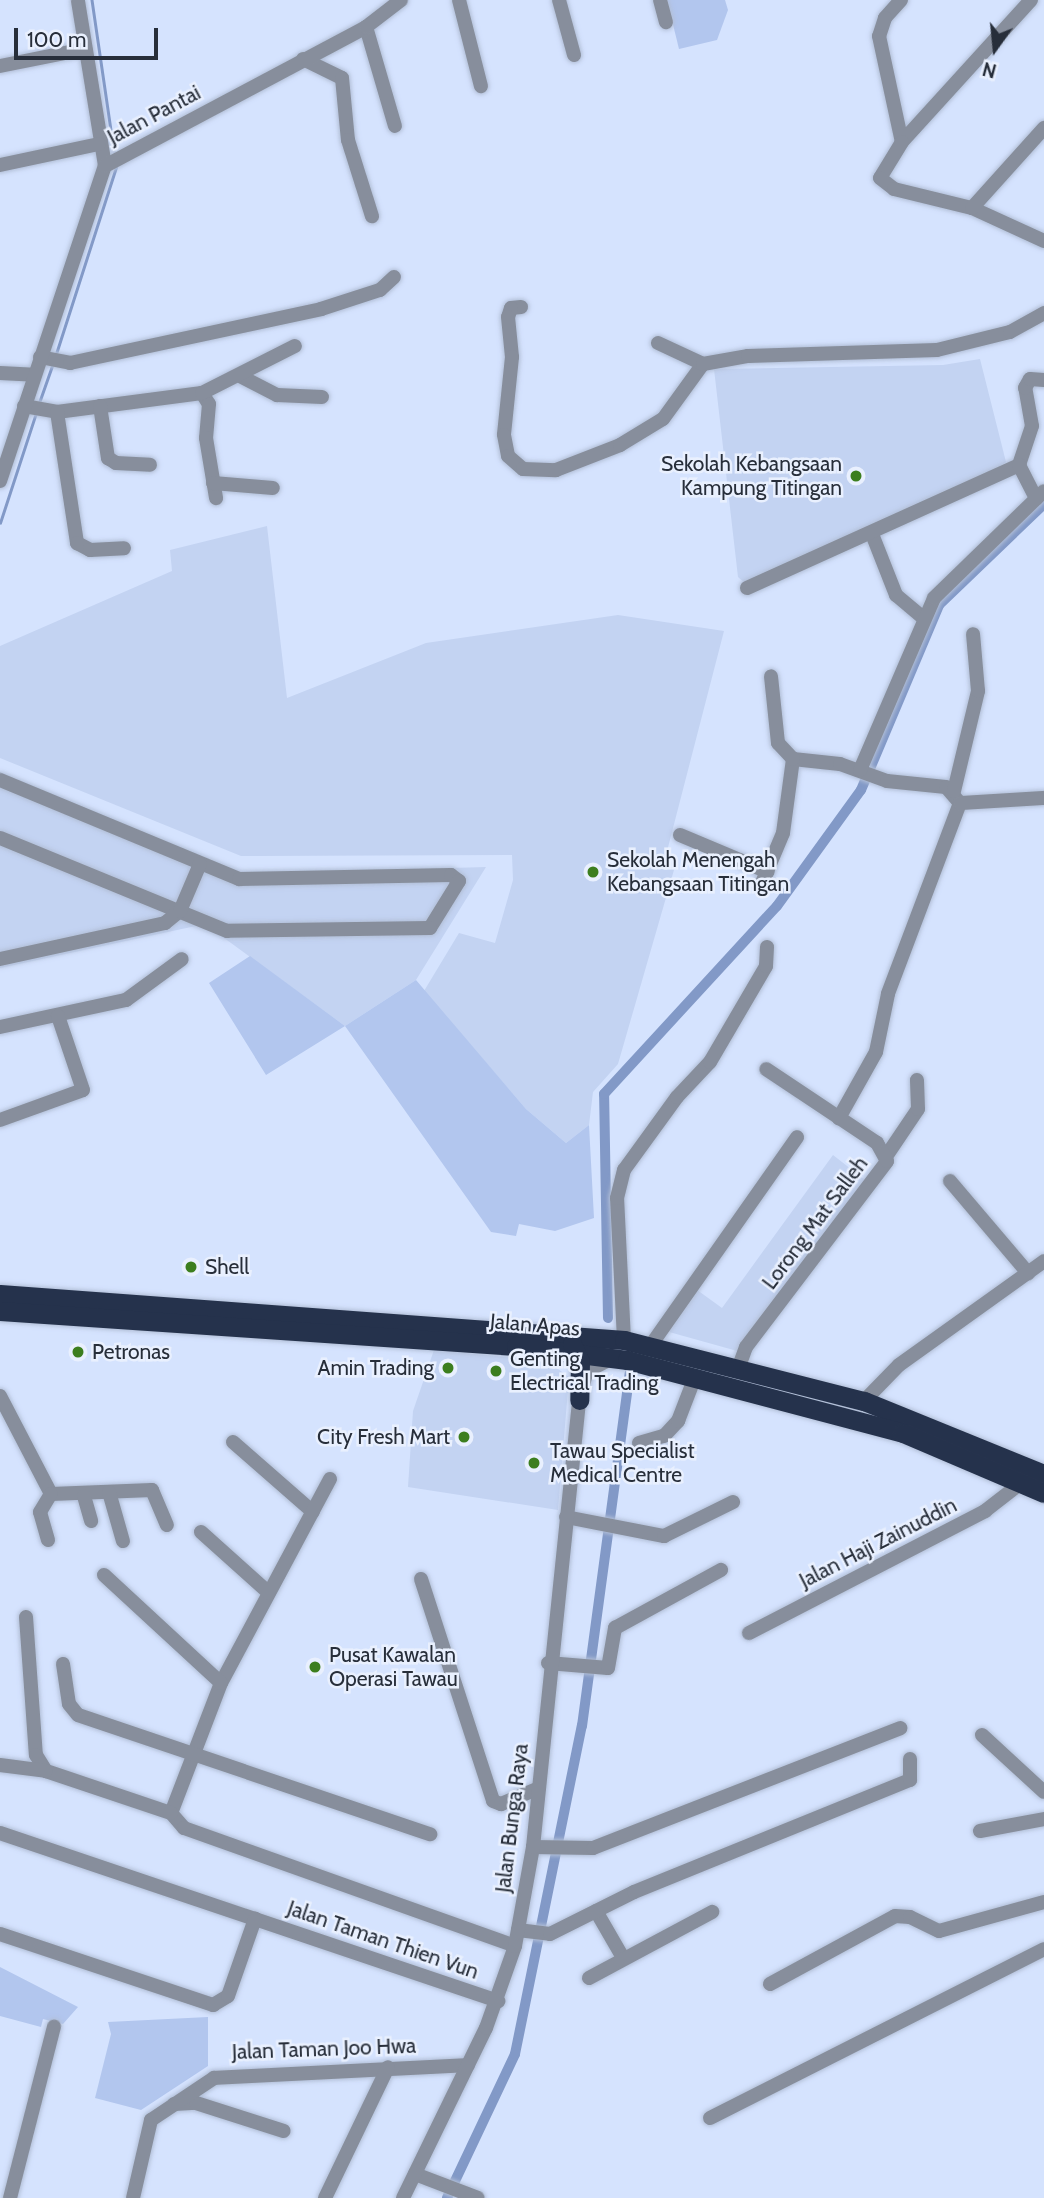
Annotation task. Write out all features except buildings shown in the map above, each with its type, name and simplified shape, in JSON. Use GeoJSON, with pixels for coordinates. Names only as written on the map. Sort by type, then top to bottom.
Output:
{"type":"FeatureCollection","features":[{"type":"Feature","properties":{"kind":"highway","name":"Jalan Apas"},"geometry":{"type":"LineString","coordinates":[[0,1294],[551,1331],[624,1340],[864,1401],[1044,1474]]}},
{"type":"Feature","properties":{"kind":"highway","name":"Jalan Apas"},"geometry":{"type":"LineString","coordinates":[[0,1311],[516,1346],[628,1360],[840,1416],[934,1445],[1044,1493]]}},
{"type":"Feature","properties":{"kind":"highway"},"geometry":{"type":"LineString","coordinates":[[551,1331],[578,1352],[578,1410]]}},
{"type":"Feature","properties":{"kind":"highway"},"geometry":{"type":"LineString","coordinates":[[796,1385],[790,1391],[794,1397],[831,1406],[840,1416]]}},
{"type":"Feature","properties":{"kind":"street","name":"Jalan Pantai"},"geometry":{"type":"LineString","coordinates":[[0,481],[27,407],[34,375],[49,359],[112,162],[366,27],[401,0]]}},
{"type":"Feature","properties":{"kind":"street"},"geometry":{"type":"LineString","coordinates":[[458,0],[481,86]]}},
{"type":"Feature","properties":{"kind":"street"},"geometry":{"type":"LineString","coordinates":[[559,0],[574,55]]}},
{"type":"Feature","properties":{"kind":"street"},"geometry":{"type":"LineString","coordinates":[[660,0],[666,22]]}},
{"type":"Feature","properties":{"kind":"street"},"geometry":{"type":"LineString","coordinates":[[901,0],[885,18],[879,36],[901,142]]}},
{"type":"Feature","properties":{"kind":"street"},"geometry":{"type":"LineString","coordinates":[[1031,0],[901,142],[880,172],[885,184],[972,208],[1044,242]]}},
{"type":"Feature","properties":{"kind":"street"},"geometry":{"type":"LineString","coordinates":[[78,1],[99,144],[112,162]]}},
{"type":"Feature","properties":{"kind":"street"},"geometry":{"type":"LineString","coordinates":[[366,27],[395,126]]}},
{"type":"Feature","properties":{"kind":"street"},"geometry":{"type":"LineString","coordinates":[[0,65],[85,49]]}},
{"type":"Feature","properties":{"kind":"street"},"geometry":{"type":"LineString","coordinates":[[303,59],[342,78],[348,140],[372,216]]}},
{"type":"Feature","properties":{"kind":"street"},"geometry":{"type":"LineString","coordinates":[[972,208],[1044,128]]}},
{"type":"Feature","properties":{"kind":"street"},"geometry":{"type":"LineString","coordinates":[[0,165],[99,144]]}},
{"type":"Feature","properties":{"kind":"street"},"geometry":{"type":"LineString","coordinates":[[49,359],[321,309],[380,290],[394,277]]}},
{"type":"Feature","properties":{"kind":"street"},"geometry":{"type":"LineString","coordinates":[[521,307],[511,308],[508,317],[512,357],[504,435],[508,456],[523,468],[556,470],[620,445],[663,419],[703,364]]}},
{"type":"Feature","properties":{"kind":"street"},"geometry":{"type":"LineString","coordinates":[[658,343],[703,364],[748,356],[937,350],[1010,332],[1044,313]]}},
{"type":"Feature","properties":{"kind":"street"},"geometry":{"type":"LineString","coordinates":[[27,407],[51,412],[202,393],[295,346]]}},
{"type":"Feature","properties":{"kind":"street"},"geometry":{"type":"LineString","coordinates":[[0,373],[34,375]]}},
{"type":"Feature","properties":{"kind":"street"},"geometry":{"type":"LineString","coordinates":[[240,376],[277,395],[322,397]]}},
{"type":"Feature","properties":{"kind":"street"},"geometry":{"type":"LineString","coordinates":[[747,588],[872,534],[1019,465],[1038,424],[1025,388],[1030,379],[1044,380]]}},
{"type":"Feature","properties":{"kind":"street"},"geometry":{"type":"LineString","coordinates":[[202,393],[208,404],[214,491],[273,488]]}},
{"type":"Feature","properties":{"kind":"street"},"geometry":{"type":"LineString","coordinates":[[100,406],[108,458],[150,465]]}},
{"type":"Feature","properties":{"kind":"street"},"geometry":{"type":"LineString","coordinates":[[51,412],[77,543],[90,550],[124,548]]}},
{"type":"Feature","properties":{"kind":"street"},"geometry":{"type":"LineString","coordinates":[[861,770],[922,617],[934,598],[1040,495],[1019,465]]}},
{"type":"Feature","properties":{"kind":"street"},"geometry":{"type":"LineString","coordinates":[[872,534],[896,595],[922,617]]}},
{"type":"Feature","properties":{"kind":"street"},"geometry":{"type":"LineString","coordinates":[[839,1118],[876,1052],[888,994],[957,797],[978,691],[973,634]]}},
{"type":"Feature","properties":{"kind":"street"},"geometry":{"type":"LineString","coordinates":[[771,676],[778,743],[793,760],[861,770],[887,781],[957,797],[1044,798]]}},
{"type":"Feature","properties":{"kind":"street"},"geometry":{"type":"LineString","coordinates":[[680,835],[765,877],[783,833],[793,760]]}},
{"type":"Feature","properties":{"kind":"street"},"geometry":{"type":"LineString","coordinates":[[0,780],[239,879],[451,874],[459,881],[436,921],[421,929],[243,933],[180,911],[0,838]]}},
{"type":"Feature","properties":{"kind":"street"},"geometry":{"type":"LineString","coordinates":[[0,959],[144,929],[180,911],[200,864]]}},
{"type":"Feature","properties":{"kind":"street"},"geometry":{"type":"LineString","coordinates":[[624,1340],[617,1198],[624,1170],[677,1097],[710,1062],[766,966],[767,947]]}},
{"type":"Feature","properties":{"kind":"street"},"geometry":{"type":"LineString","coordinates":[[0,1027],[126,1000],[182,959]]}},
{"type":"Feature","properties":{"kind":"street"},"geometry":{"type":"LineString","coordinates":[[0,1120],[83,1090],[58,1016]]}},
{"type":"Feature","properties":{"kind":"street","name":"Lorong Mat Salleh"},"geometry":{"type":"LineString","coordinates":[[737,1369],[746,1348],[884,1167],[887,1155],[839,1118],[766,1069]]}},
{"type":"Feature","properties":{"kind":"street"},"geometry":{"type":"LineString","coordinates":[[887,1155],[918,1109],[917,1080]]}},
{"type":"Feature","properties":{"kind":"street"},"geometry":{"type":"LineString","coordinates":[[651,1345],[797,1137]]}},
{"type":"Feature","properties":{"kind":"street"},"geometry":{"type":"LineString","coordinates":[[950,1181],[1028,1273]]}},
{"type":"Feature","properties":{"kind":"street"},"geometry":{"type":"LineString","coordinates":[[864,1401],[899,1364],[1044,1261]]}},
{"type":"Feature","properties":{"kind":"street"},"geometry":{"type":"LineString","coordinates":[[516,1346],[569,1364],[578,1410]]}},
{"type":"Feature","properties":{"kind":"street"},"geometry":{"type":"LineString","coordinates":[[578,1410],[587,1371],[595,1364],[628,1360]]}},
{"type":"Feature","properties":{"kind":"street"},"geometry":{"type":"LineString","coordinates":[[639,1443],[664,1436],[678,1421],[695,1377]]}},
{"type":"Feature","properties":{"kind":"street"},"geometry":{"type":"LineString","coordinates":[[0,1396],[51,1494]]}},
{"type":"Feature","properties":{"kind":"street","name":"Jalan Bunga Raya"},"geometry":{"type":"LineString","coordinates":[[404,2198],[498,2001],[515,1946],[526,1932],[548,1663],[578,1410]]}},
{"type":"Feature","properties":{"kind":"street"},"geometry":{"type":"LineString","coordinates":[[233,1442],[313,1512]]}},
{"type":"Feature","properties":{"kind":"street"},"geometry":{"type":"LineString","coordinates":[[171,1813],[191,1752],[221,1683],[330,1479]]}},
{"type":"Feature","properties":{"kind":"street","name":"Jalan Haji Zainuddin"},"geometry":{"type":"LineString","coordinates":[[749,1633],[985,1511],[1020,1483]]}},
{"type":"Feature","properties":{"kind":"street"},"geometry":{"type":"LineString","coordinates":[[51,1494],[84,1496],[152,1490],[167,1525]]}},
{"type":"Feature","properties":{"kind":"street"},"geometry":{"type":"LineString","coordinates":[[109,1492],[123,1541]]}},
{"type":"Feature","properties":{"kind":"street"},"geometry":{"type":"LineString","coordinates":[[48,1540],[40,1512],[51,1494]]}},
{"type":"Feature","properties":{"kind":"street"},"geometry":{"type":"LineString","coordinates":[[84,1496],[91,1521]]}},
{"type":"Feature","properties":{"kind":"street"},"geometry":{"type":"LineString","coordinates":[[566,1517],[664,1536],[733,1502]]}},
{"type":"Feature","properties":{"kind":"street"},"geometry":{"type":"LineString","coordinates":[[201,1532],[269,1593]]}},
{"type":"Feature","properties":{"kind":"street"},"geometry":{"type":"LineString","coordinates":[[548,1663],[599,1669],[610,1662],[615,1628],[721,1570]]}},
{"type":"Feature","properties":{"kind":"street"},"geometry":{"type":"LineString","coordinates":[[104,1575],[221,1683]]}},
{"type":"Feature","properties":{"kind":"street"},"geometry":{"type":"LineString","coordinates":[[421,1579],[493,1801],[501,1804],[539,1787]]}},
{"type":"Feature","properties":{"kind":"street"},"geometry":{"type":"LineString","coordinates":[[26,1617],[36,1755],[46,1770]]}},
{"type":"Feature","properties":{"kind":"street"},"geometry":{"type":"LineString","coordinates":[[63,1664],[71,1711],[430,1834]]}},
{"type":"Feature","properties":{"kind":"street"},"geometry":{"type":"LineString","coordinates":[[533,1847],[567,1852],[593,1849],[900,1728]]}},
{"type":"Feature","properties":{"kind":"street"},"geometry":{"type":"LineString","coordinates":[[982,1735],[1044,1792]]}},
{"type":"Feature","properties":{"kind":"street"},"geometry":{"type":"LineString","coordinates":[[526,1932],[550,1934],[596,1911],[910,1780],[910,1759]]}},
{"type":"Feature","properties":{"kind":"street"},"geometry":{"type":"LineString","coordinates":[[0,1765],[46,1770],[171,1813],[184,1828],[515,1946]]}},
{"type":"Feature","properties":{"kind":"street"},"geometry":{"type":"LineString","coordinates":[[980,1831],[1044,1819]]}},
{"type":"Feature","properties":{"kind":"street","name":"Jalan Taman Thien Vun"},"geometry":{"type":"LineString","coordinates":[[0,1833],[498,2001]]}},
{"type":"Feature","properties":{"kind":"street"},"geometry":{"type":"LineString","coordinates":[[770,1984],[895,1916],[910,1917],[939,1931],[1044,1902]]}},
{"type":"Feature","properties":{"kind":"street"},"geometry":{"type":"LineString","coordinates":[[596,1911],[622,1956]]}},
{"type":"Feature","properties":{"kind":"street"},"geometry":{"type":"LineString","coordinates":[[589,1978],[622,1956],[712,1912]]}},
{"type":"Feature","properties":{"kind":"street"},"geometry":{"type":"LineString","coordinates":[[0,1934],[213,2005],[228,1996],[254,1919]]}},
{"type":"Feature","properties":{"kind":"street"},"geometry":{"type":"LineString","coordinates":[[710,2118],[1044,1949]]}},
{"type":"Feature","properties":{"kind":"street"},"geometry":{"type":"LineString","coordinates":[[10,2198],[54,2027]]}},
{"type":"Feature","properties":{"kind":"street","name":"Jalan Taman Joo Hwa"},"geometry":{"type":"LineString","coordinates":[[133,2198],[147,2129],[173,2104],[214,2078],[468,2064]]}},
{"type":"Feature","properties":{"kind":"street"},"geometry":{"type":"LineString","coordinates":[[326,2198],[388,2067]]}},
{"type":"Feature","properties":{"kind":"street"},"geometry":{"type":"LineString","coordinates":[[213,2108],[214,2078]]}},
{"type":"Feature","properties":{"kind":"street"},"geometry":{"type":"LineString","coordinates":[[173,2104],[213,2108],[284,2131]]}},
{"type":"Feature","properties":{"kind":"street"},"geometry":{"type":"LineString","coordinates":[[415,2174],[473,2197]]}},
{"type":"Feature","properties":{"kind":"shaded area"},"geometry":{"type":"Polygon","coordinates":[[[667,0],[725,0],[728,10],[717,40],[679,49],[667,0]]]}},
{"type":"Feature","properties":{"kind":"shaded area","name":"Sekolah Kebangsaan Kampung Titingan"},"geometry":{"type":"Polygon","coordinates":[[[980,359],[1006,462],[964,490],[746,584],[738,577],[714,369],[943,365],[980,359]]]}},
{"type":"Feature","properties":{"kind":"shaded area"},"geometry":{"type":"Polygon","coordinates":[[[267,526],[287,698],[426,643],[618,615],[724,631],[665,859],[676,863],[618,1064],[593,1092],[589,1125],[566,1143],[526,1109],[424,991],[459,933],[495,943],[513,880],[512,855],[241,856],[0,758],[0,646],[172,571],[170,550],[267,526]]]}},
{"type":"Feature","properties":{"kind":"shaded area"},"geometry":{"type":"Polygon","coordinates":[[[0,772],[243,874],[486,867],[416,980],[345,1026],[205,924],[0,968],[0,772]]]}},
{"type":"Feature","properties":{"kind":"shaded area"},"geometry":{"type":"Polygon","coordinates":[[[250,956],[345,1026],[266,1075],[209,983],[250,956]]]}},
{"type":"Feature","properties":{"kind":"shaded area"},"geometry":{"type":"Polygon","coordinates":[[[416,980],[526,1109],[566,1143],[589,1125],[594,1218],[555,1231],[519,1224],[516,1236],[491,1232],[345,1026],[416,980]]]}},
{"type":"Feature","properties":{"kind":"shaded area"},"geometry":{"type":"Polygon","coordinates":[[[833,1155],[874,1187],[748,1354],[662,1330],[693,1287],[722,1308],[833,1155]]]}},
{"type":"Feature","properties":{"kind":"shaded area"},"geometry":{"type":"Polygon","coordinates":[[[434,1350],[547,1361],[569,1377],[558,1510],[408,1487],[413,1411],[434,1350]]]}},
{"type":"Feature","properties":{"kind":"shaded area"},"geometry":{"type":"Polygon","coordinates":[[[0,1967],[78,2007],[63,2024],[43,2019],[41,2027],[0,2016],[0,1967]]]}},
{"type":"Feature","properties":{"kind":"shaded area"},"geometry":{"type":"Polygon","coordinates":[[[208,2017],[208,2066],[141,2110],[95,2098],[111,2034],[108,2022],[208,2017]]]}},
{"type":"Feature","properties":{"kind":"waterway"},"geometry":{"type":"LineString","coordinates":[[92,0],[114,150]]}},
{"type":"Feature","properties":{"kind":"waterway"},"geometry":{"type":"LineString","coordinates":[[56,354],[116,167]]}},
{"type":"Feature","properties":{"kind":"waterway"},"geometry":{"type":"LineString","coordinates":[[39,403],[53,363]]}},
{"type":"Feature","properties":{"kind":"waterway"},"geometry":{"type":"LineString","coordinates":[[0,523],[36,413]]}},
{"type":"Feature","properties":{"kind":"waterway"},"geometry":{"type":"LineString","coordinates":[[608,1318],[604,1094],[777,906],[861,790],[939,605],[1044,504]]}},
{"type":"Feature","properties":{"kind":"waterway"},"geometry":{"type":"LineString","coordinates":[[447,2198],[515,2054],[582,1726],[630,1373]]}},
{"type":"Feature","properties":{"kind":"place","name":"Sekolah Kebangsaan Kampung Titingan"},"geometry":{"type":"Point","coordinates":[856,476]}},
{"type":"Feature","properties":{"kind":"place","name":"Sekolah Menengah Kebangsaan Titingan"},"geometry":{"type":"Point","coordinates":[593,872]}},
{"type":"Feature","properties":{"kind":"place","name":"Shell"},"geometry":{"type":"Point","coordinates":[191,1267]}},
{"type":"Feature","properties":{"kind":"place","name":"Petronas"},"geometry":{"type":"Point","coordinates":[78,1352]}},
{"type":"Feature","properties":{"kind":"place","name":"Amin Trading"},"geometry":{"type":"Point","coordinates":[448,1368]}},
{"type":"Feature","properties":{"kind":"place","name":"Genting Electrical Trading"},"geometry":{"type":"Point","coordinates":[496,1371]}},
{"type":"Feature","properties":{"kind":"place","name":"City Fresh Mart"},"geometry":{"type":"Point","coordinates":[464,1437]}},
{"type":"Feature","properties":{"kind":"place","name":"Tawau Specialist Medical Centre"},"geometry":{"type":"Point","coordinates":[534,1463]}},
{"type":"Feature","properties":{"kind":"place","name":"Pusat Kawalan Operasi Tawau"},"geometry":{"type":"Point","coordinates":[315,1667]}}]}
